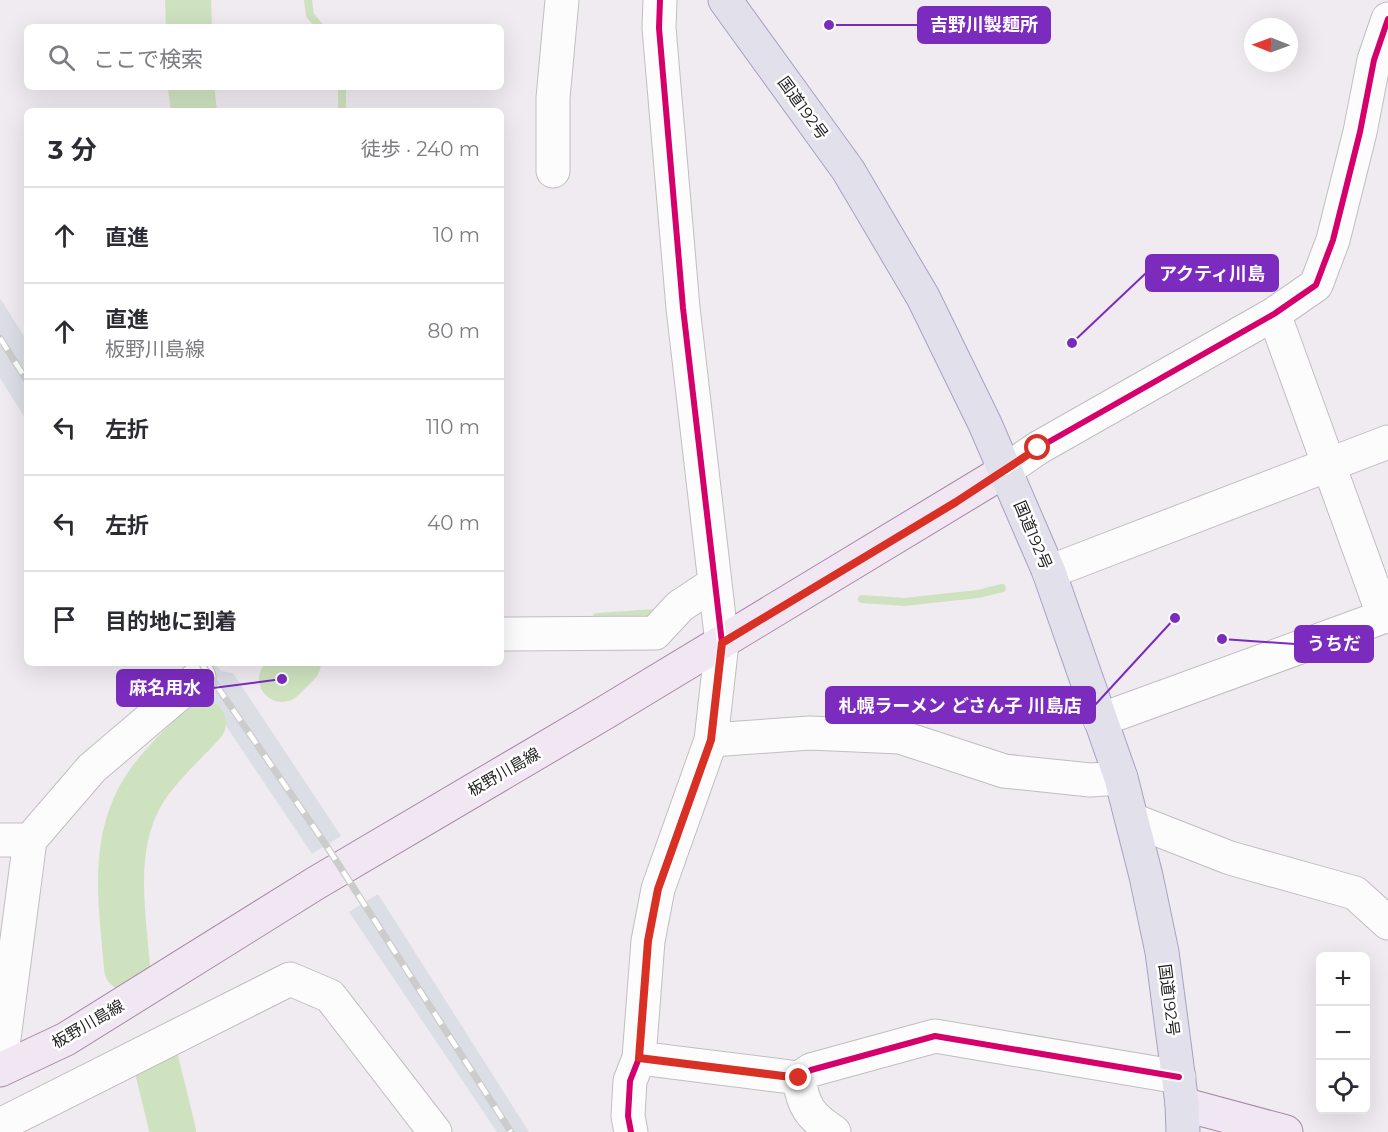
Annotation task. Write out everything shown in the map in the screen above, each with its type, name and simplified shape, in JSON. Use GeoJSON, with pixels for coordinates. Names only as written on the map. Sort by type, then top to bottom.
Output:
{"type":"FeatureCollection","features":[{"type":"Feature","properties":{"kind":"highway","name":"国道192号"},"geometry":{"type":"LineString","coordinates":[[725,0],[854,180],[923,297],[1006,470],[1049,572],[1121,778],[1133,820],[1162,952],[1181,1104]]}},
{"type":"Feature","properties":{"kind":"main road","name":"板野川島線"},"geometry":{"type":"LineString","coordinates":[[0,1069],[66,1039],[316,883],[722,643],[1006,470]]}},
{"type":"Feature","properties":{"kind":"main road"},"geometry":{"type":"LineString","coordinates":[[1181,1104],[1286,1132]]}},
{"type":"Feature","properties":{"kind":"street"},"geometry":{"type":"LineString","coordinates":[[553,171],[553,98],[562,0]]}},
{"type":"Feature","properties":{"kind":"street"},"geometry":{"type":"LineString","coordinates":[[631,1132],[628,1116],[630,1081],[639,1058],[648,941],[658,889],[711,740],[722,643],[684,308],[659,28],[660,0]]}},
{"type":"Feature","properties":{"kind":"street"},"geometry":{"type":"LineString","coordinates":[[1006,470],[1038,448],[1274,314],[1316,285],[1333,240],[1360,132],[1374,60],[1388,19]]}},
{"type":"Feature","properties":{"kind":"street"},"geometry":{"type":"LineString","coordinates":[[1100,720],[1386,616],[1327,464],[1274,314]]}},
{"type":"Feature","properties":{"kind":"street"},"geometry":{"type":"LineString","coordinates":[[1049,572],[1388,442]]}},
{"type":"Feature","properties":{"kind":"street"},"geometry":{"type":"LineString","coordinates":[[504,634],[655,633],[680,606],[715,583]]}},
{"type":"Feature","properties":{"kind":"street"},"geometry":{"type":"LineString","coordinates":[[0,1069],[15,840],[92,768],[211,668]]}},
{"type":"Feature","properties":{"kind":"street"},"geometry":{"type":"LineString","coordinates":[[711,740],[810,733],[900,737],[1004,771],[1090,780],[1121,778]]}},
{"type":"Feature","properties":{"kind":"street"},"geometry":{"type":"LineString","coordinates":[[1133,820],[1230,858],[1355,893],[1388,923]]}},
{"type":"Feature","properties":{"kind":"street"},"geometry":{"type":"LineString","coordinates":[[0,1125],[290,979],[330,996],[435,1132]]}},
{"type":"Feature","properties":{"kind":"street"},"geometry":{"type":"LineString","coordinates":[[639,1058],[799,1078],[811,1070],[936,1036],[1181,1104]]}},
{"type":"Feature","properties":{"kind":"street"},"geometry":{"type":"LineString","coordinates":[[799,1078],[802,1101],[816,1120],[834,1132]]}},
{"type":"Feature","properties":{"kind":"shaded area"},"geometry":{"type":"Polygon","coordinates":[[[0,298],[24,336],[24,416],[0,378],[0,298]]]}},
{"type":"Feature","properties":{"kind":"shaded area"},"geometry":{"type":"Polygon","coordinates":[[[191,666],[217,666],[221,671],[233,673],[341,836],[312,854],[206,696],[204,686],[191,666]]]}},
{"type":"Feature","properties":{"kind":"shaded area"},"geometry":{"type":"Polygon","coordinates":[[[378,894],[529,1132],[497,1132],[349,912],[378,894]]]}},
{"type":"Feature","properties":{"kind":"waterway"},"geometry":{"type":"LineString","coordinates":[[188,0],[189,24]]}},
{"type":"Feature","properties":{"kind":"waterway"},"geometry":{"type":"LineString","coordinates":[[308,0],[310,15],[318,24]]}},
{"type":"Feature","properties":{"kind":"waterway"},"geometry":{"type":"LineString","coordinates":[[191,90],[194,108]]}},
{"type":"Feature","properties":{"kind":"waterway"},"geometry":{"type":"LineString","coordinates":[[342,90],[342,108]]}},
{"type":"Feature","properties":{"kind":"waterway"},"geometry":{"type":"LineString","coordinates":[[862,599],[904,602],[978,594],[1002,588]]}},
{"type":"Feature","properties":{"kind":"waterway"},"geometry":{"type":"LineString","coordinates":[[597,617],[655,613]]}},
{"type":"Feature","properties":{"kind":"waterway"},"geometry":{"type":"LineString","coordinates":[[282,679],[295,666]]}},
{"type":"Feature","properties":{"kind":"waterway"},"geometry":{"type":"LineString","coordinates":[[127,968],[121,871],[128,824],[137,802],[150,781],[203,723]]}},
{"type":"Feature","properties":{"kind":"waterway"},"geometry":{"type":"LineString","coordinates":[[156,1062],[173,1132]]}},
{"type":"Feature","properties":{"kind":"railway"},"geometry":{"type":"LineString","coordinates":[[0,338],[24,376]]}},
{"type":"Feature","properties":{"kind":"railway"},"geometry":{"type":"LineString","coordinates":[[203,666],[326,845],[511,1132]]}},
{"type":"Feature","properties":{"kind":"cycle path"},"geometry":{"type":"LineString","coordinates":[[631,1132],[628,1116],[630,1081],[639,1058],[648,941],[658,889],[711,740],[722,643],[683,308],[659,28],[660,0]]}},
{"type":"Feature","properties":{"kind":"cycle path"},"geometry":{"type":"LineString","coordinates":[[1006,470],[1038,448],[1274,314],[1316,285],[1333,240],[1360,132],[1374,60],[1388,19]]}},
{"type":"Feature","properties":{"kind":"cycle path"},"geometry":{"type":"LineString","coordinates":[[639,1058],[799,1078],[811,1070],[935,1036],[1179,1077]]}},
{"type":"Feature","properties":{"kind":"place","name":"吉野川製麺所"},"geometry":{"type":"Point","coordinates":[829,25]}},
{"type":"Feature","properties":{"kind":"place","name":"アクティ川島"},"geometry":{"type":"Point","coordinates":[1072,343]}},
{"type":"Feature","properties":{"kind":"place","name":"札幌ラーメン どさん子 川島店"},"geometry":{"type":"Point","coordinates":[1175,618]}},
{"type":"Feature","properties":{"kind":"place","name":"うちだ"},"geometry":{"type":"Point","coordinates":[1222,639]}},
{"type":"Feature","properties":{"kind":"place","name":"麻名用水"},"geometry":{"type":"Point","coordinates":[282,679]}},
{"type":"Feature","properties":{"kind":"route"},"geometry":{"type":"LineString","coordinates":[[799,1078],[639,1058],[648,941],[658,889],[711,740],[722,643],[956,502],[1038,448]]}}]}
